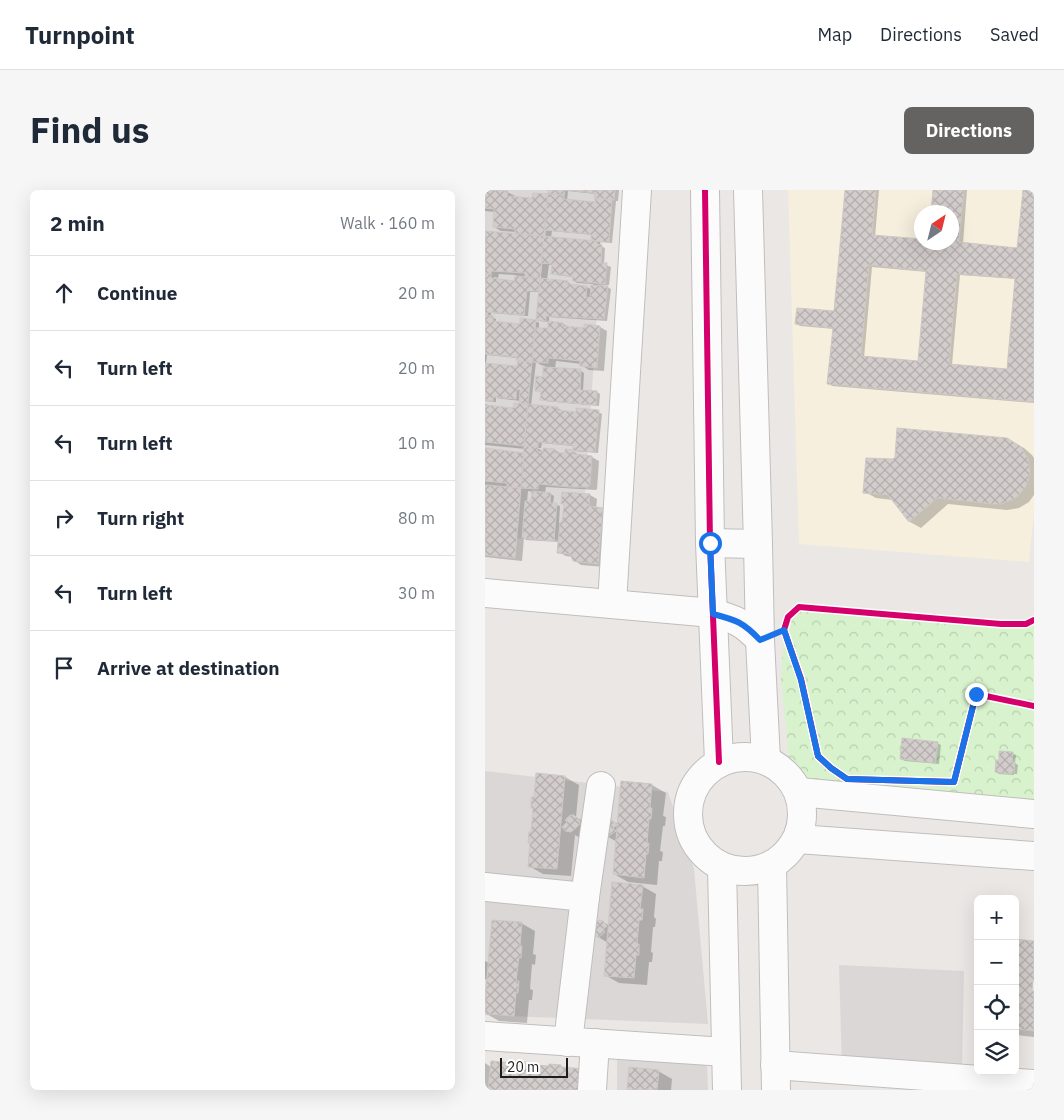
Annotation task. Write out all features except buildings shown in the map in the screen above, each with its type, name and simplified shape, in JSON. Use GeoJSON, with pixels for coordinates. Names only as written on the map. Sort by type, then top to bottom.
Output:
{"type":"FeatureCollection","features":[{"type":"Feature","properties":{"kind":"street"},"geometry":{"type":"LineString","coordinates":[[612,604],[637,190]]}},
{"type":"Feature","properties":{"kind":"street"},"geometry":{"type":"LineString","coordinates":[[705,190],[710,543],[719,762]]}},
{"type":"Feature","properties":{"kind":"street"},"geometry":{"type":"LineString","coordinates":[[748,190],[760,640],[766,760]]}},
{"type":"Feature","properties":{"kind":"street"},"geometry":{"type":"LineString","coordinates":[[710,543],[758,544]]}},
{"type":"Feature","properties":{"kind":"street"},"geometry":{"type":"LineString","coordinates":[[485,593],[713,614],[738,621],[760,640]]}},
{"type":"Feature","properties":{"kind":"street"},"geometry":{"type":"LineString","coordinates":[[743,756],[766,760],[786,773],[799,792],[803,816],[798,839],[787,855],[772,866],[747,872],[722,867],[708,858],[697,846],[690,831],[687,815],[689,799],[696,784],[706,771],[719,762],[743,756]]}},
{"type":"Feature","properties":{"kind":"street"},"geometry":{"type":"LineString","coordinates":[[568,1042],[585,897],[601,786]]}},
{"type":"Feature","properties":{"kind":"street"},"geometry":{"type":"LineString","coordinates":[[799,792],[1034,814]]}},
{"type":"Feature","properties":{"kind":"street"},"geometry":{"type":"LineString","coordinates":[[798,839],[1034,856]]}},
{"type":"Feature","properties":{"kind":"street"},"geometry":{"type":"LineString","coordinates":[[772,866],[775,1077],[1034,1084]]}},
{"type":"Feature","properties":{"kind":"street"},"geometry":{"type":"LineString","coordinates":[[722,867],[727,1090]]}},
{"type":"Feature","properties":{"kind":"street"},"geometry":{"type":"LineString","coordinates":[[485,887],[585,897]]}},
{"type":"Feature","properties":{"kind":"street"},"geometry":{"type":"LineString","coordinates":[[485,1036],[725,1052]]}},
{"type":"Feature","properties":{"kind":"street"},"geometry":{"type":"LineString","coordinates":[[592,1090],[595,1043]]}},
{"type":"Feature","properties":{"kind":"shaded area"},"geometry":{"type":"Polygon","coordinates":[[[485,190],[605,190],[582,541],[485,537],[485,190]]]}},
{"type":"Feature","properties":{"kind":"shaded area"},"geometry":{"type":"Polygon","coordinates":[[[788,190],[1034,190],[1034,512],[1029,562],[799,544],[788,190]]]}},
{"type":"Feature","properties":{"kind":"shaded area"},"geometry":{"type":"Polygon","coordinates":[[[485,771],[668,792],[694,869],[708,1024],[485,1015],[485,771]]]}},
{"type":"Feature","properties":{"kind":"shaded area"},"geometry":{"type":"Polygon","coordinates":[[[839,965],[964,971],[962,1068],[842,1070],[839,965]]]}},
{"type":"Feature","properties":{"kind":"shaded area"},"geometry":{"type":"Polygon","coordinates":[[[617,1050],[707,1063],[708,1090],[617,1090],[617,1050]]]}},
{"type":"Feature","properties":{"kind":"green space"},"geometry":{"type":"Polygon","coordinates":[[[799,607],[1001,624],[1034,617],[1034,803],[810,781],[789,760],[781,678],[784,630],[788,617],[799,607]]]}},
{"type":"Feature","properties":{"kind":"cycle path"},"geometry":{"type":"LineString","coordinates":[[705,190],[710,543],[719,762]]}},
{"type":"Feature","properties":{"kind":"cycle path"},"geometry":{"type":"LineString","coordinates":[[1034,620],[1026,624],[1001,624],[799,607],[788,617],[784,630],[801,679],[818,756],[847,779],[954,782],[976,694],[1034,706]]}},
{"type":"Feature","properties":{"kind":"route"},"geometry":{"type":"LineString","coordinates":[[710,543],[713,614],[733,619],[748,628],[760,640],[784,630],[801,680],[818,756],[847,779],[954,782],[976,694]]}}]}
